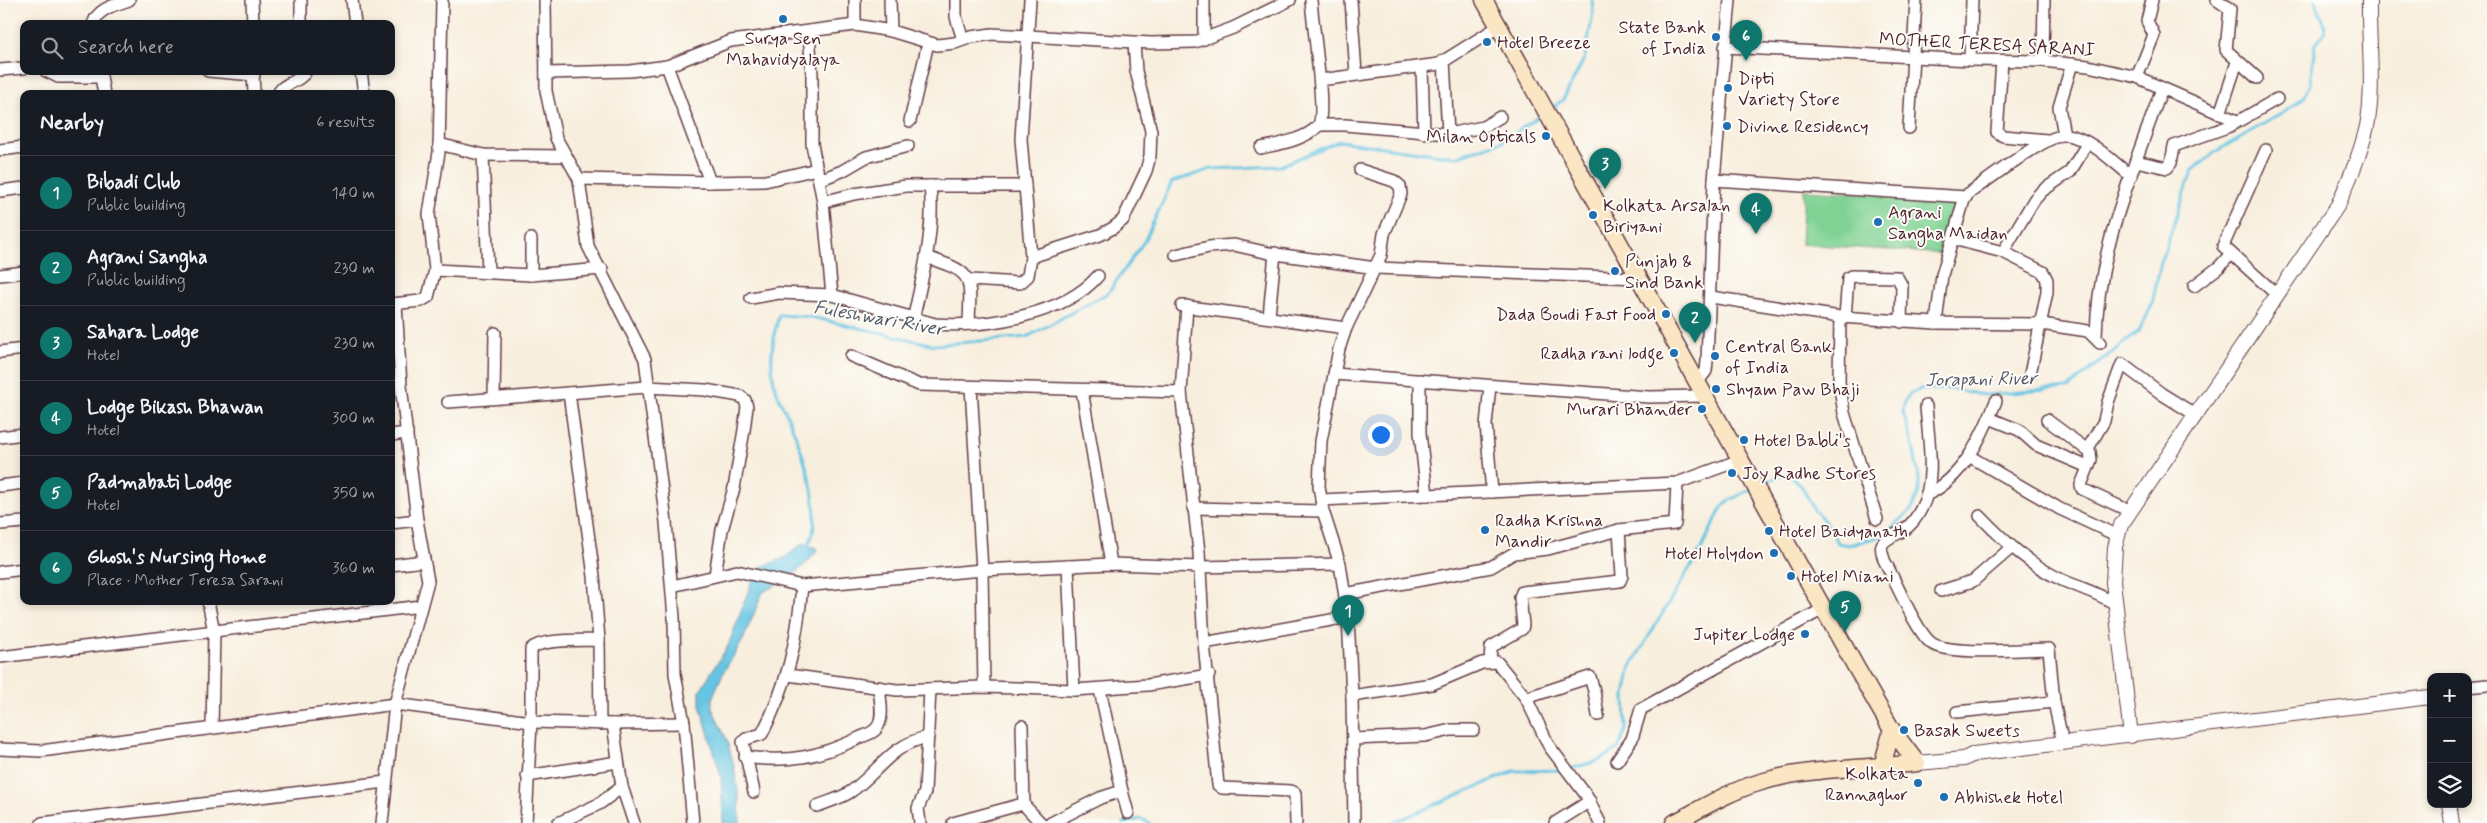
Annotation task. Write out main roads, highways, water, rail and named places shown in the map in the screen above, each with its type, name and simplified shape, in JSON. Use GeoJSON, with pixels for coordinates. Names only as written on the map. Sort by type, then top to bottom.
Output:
{"type":"FeatureCollection","features":[{"type":"Feature","properties":{"kind":"main road"},"geometry":{"type":"LineString","coordinates":[[1484,0],[1892,730],[1913,755]]}},
{"type":"Feature","properties":{"kind":"main road"},"geometry":{"type":"LineString","coordinates":[[1884,759],[1892,730]]}},
{"type":"Feature","properties":{"kind":"main road"},"geometry":{"type":"LineString","coordinates":[[1865,766],[1872,761],[1913,755]]}},
{"type":"Feature","properties":{"kind":"main road"},"geometry":{"type":"LineString","coordinates":[[1674,823],[1728,795],[1760,782],[1865,766],[1881,767],[1913,755]]}},
{"type":"Feature","properties":{"kind":"water"},"geometry":{"type":"Polygon","coordinates":[[[803,543],[818,549],[800,569],[763,592],[743,640],[723,673],[712,699],[712,708],[727,740],[734,766],[739,798],[740,823],[723,823],[721,776],[700,705],[700,690],[728,646],[752,581],[761,567],[784,558],[803,543]]]}},
{"type":"Feature","properties":{"kind":"waterway","name":"Fuleshwari River"},"geometry":{"type":"LineString","coordinates":[[1550,109],[1563,100],[1585,57],[1593,13],[1592,0]]}},
{"type":"Feature","properties":{"kind":"waterway","name":"Jorapani River"},"geometry":{"type":"LineString","coordinates":[[1760,485],[1782,475],[1792,477],[1802,487],[1814,510],[1826,522],[1838,543],[1848,545],[1875,538],[1892,528],[1912,509],[1919,492],[1919,478],[1913,446],[1903,412],[1905,401],[1911,393],[1921,389],[1950,389],[1985,395],[2068,388],[2140,330],[2152,304],[2161,262],[2192,171],[2215,152],[2291,108],[2305,96],[2310,83],[2315,46],[2324,33],[2325,25],[2315,0]]}},
{"type":"Feature","properties":{"kind":"waterway","name":"Fuleshwari River"},"geometry":{"type":"LineString","coordinates":[[807,547],[813,534],[815,519],[811,485],[801,450],[777,393],[773,375],[772,349],[779,315],[811,317],[934,345],[1027,337],[1108,293],[1145,240],[1172,182],[1211,169],[1280,166],[1339,141],[1455,157],[1503,141],[1543,114]]}},
{"type":"Feature","properties":{"kind":"waterway","name":"Jorapani River"},"geometry":{"type":"LineString","coordinates":[[1570,769],[1600,760],[1618,749],[1626,729],[1625,695],[1631,666],[1701,549],[1722,507],[1728,501],[1752,489]]}},
{"type":"Feature","properties":{"kind":"waterway","name":"Jorapani River"},"geometry":{"type":"LineString","coordinates":[[1392,823],[1514,771],[1564,770]]}},
{"type":"Feature","properties":{"kind":"waterway","name":"Jorapani River"},"geometry":{"type":"LineString","coordinates":[[1123,823],[1141,819],[1150,823]]}},
{"type":"Feature","properties":{"kind":"place","name":"Surya Sen Mahavidyalaya"},"geometry":{"type":"Point","coordinates":[783,19]}},
{"type":"Feature","properties":{"kind":"place","name":"State Bank of India"},"geometry":{"type":"Point","coordinates":[1716,37]}},
{"type":"Feature","properties":{"kind":"place","name":"Hotel Breeze"},"geometry":{"type":"Point","coordinates":[1487,42]}},
{"type":"Feature","properties":{"kind":"place","name":"Ghosh's Nursing Home"},"geometry":{"type":"Point","coordinates":[1746,61]}},
{"type":"Feature","properties":{"kind":"place","name":"Dipti Variety Store"},"geometry":{"type":"Point","coordinates":[1728,88]}},
{"type":"Feature","properties":{"kind":"place","name":"Divine Residency"},"geometry":{"type":"Point","coordinates":[1727,126]}},
{"type":"Feature","properties":{"kind":"place","name":"Milan Opticals"},"geometry":{"type":"Point","coordinates":[1546,136]}},
{"type":"Feature","properties":{"kind":"place","name":"Sahara Lodge"},"geometry":{"type":"Point","coordinates":[1605,189]}},
{"type":"Feature","properties":{"kind":"place","name":"Kolkata Arsalan Biriyani"},"geometry":{"type":"Point","coordinates":[1593,215]}},
{"type":"Feature","properties":{"kind":"place","name":"Agrani Sangha Maidan"},"geometry":{"type":"Point","coordinates":[1878,222]}},
{"type":"Feature","properties":{"kind":"place","name":"Lodge Bikash Bhawan"},"geometry":{"type":"Point","coordinates":[1756,234]}},
{"type":"Feature","properties":{"kind":"place","name":"Punjab & Sind Bank"},"geometry":{"type":"Point","coordinates":[1615,271]}},
{"type":"Feature","properties":{"kind":"place","name":"Dada Boudi Fast Food"},"geometry":{"type":"Point","coordinates":[1666,314]}},
{"type":"Feature","properties":{"kind":"place","name":"Agrani Sangha"},"geometry":{"type":"Point","coordinates":[1695,343]}},
{"type":"Feature","properties":{"kind":"place","name":"Radha rani lodge"},"geometry":{"type":"Point","coordinates":[1674,353]}},
{"type":"Feature","properties":{"kind":"place","name":"Central Bank of India"},"geometry":{"type":"Point","coordinates":[1715,356]}},
{"type":"Feature","properties":{"kind":"place","name":"Shyam Paw Bhaji"},"geometry":{"type":"Point","coordinates":[1716,389]}},
{"type":"Feature","properties":{"kind":"place","name":"Murari Bhander"},"geometry":{"type":"Point","coordinates":[1702,409]}},
{"type":"Feature","properties":{"kind":"place","name":"Hotel Babli's"},"geometry":{"type":"Point","coordinates":[1744,440]}},
{"type":"Feature","properties":{"kind":"place","name":"Joy Radhe Stores"},"geometry":{"type":"Point","coordinates":[1732,473]}},
{"type":"Feature","properties":{"kind":"place","name":"Radha Krishna Mandir"},"geometry":{"type":"Point","coordinates":[1485,530]}},
{"type":"Feature","properties":{"kind":"place","name":"Hotel Baidyanath"},"geometry":{"type":"Point","coordinates":[1769,531]}},
{"type":"Feature","properties":{"kind":"place","name":"Hotel Holydon"},"geometry":{"type":"Point","coordinates":[1774,553]}},
{"type":"Feature","properties":{"kind":"place","name":"Hotel Miami"},"geometry":{"type":"Point","coordinates":[1791,576]}},
{"type":"Feature","properties":{"kind":"place","name":"Padmabati Lodge"},"geometry":{"type":"Point","coordinates":[1845,632]}},
{"type":"Feature","properties":{"kind":"place","name":"Jupiter Lodge"},"geometry":{"type":"Point","coordinates":[1805,634]}},
{"type":"Feature","properties":{"kind":"place","name":"Bibadi Club"},"geometry":{"type":"Point","coordinates":[1348,636]}},
{"type":"Feature","properties":{"kind":"place","name":"Basak Sweets"},"geometry":{"type":"Point","coordinates":[1904,730]}},
{"type":"Feature","properties":{"kind":"place","name":"Kolkata Rannaghor"},"geometry":{"type":"Point","coordinates":[1918,783]}},
{"type":"Feature","properties":{"kind":"place","name":"Abhishek Hotel"},"geometry":{"type":"Point","coordinates":[1944,797]}}]}
